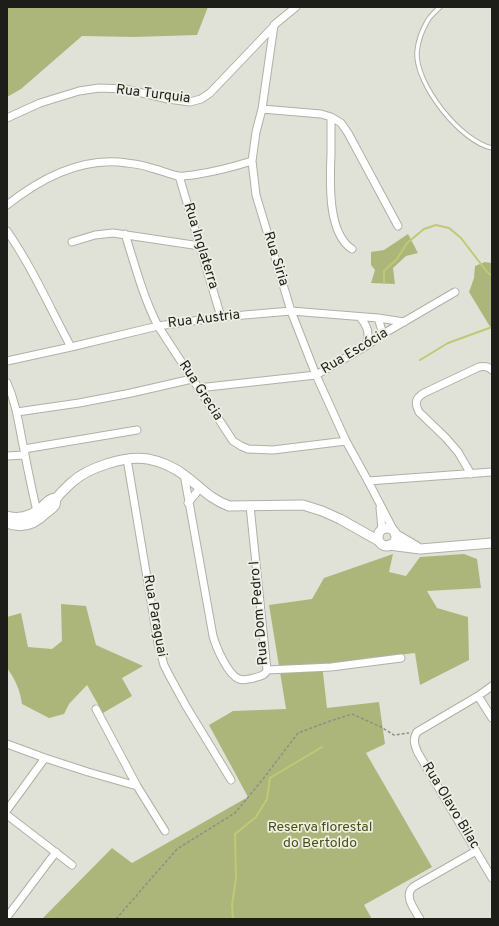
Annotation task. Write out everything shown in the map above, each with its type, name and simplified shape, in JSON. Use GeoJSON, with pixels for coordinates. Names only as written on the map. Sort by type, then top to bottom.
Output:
{"type":"FeatureCollection","features":[{"type":"Feature","properties":{"kind":"street"},"geometry":{"type":"LineString","coordinates":[[274,26],[296,7]]}},
{"type":"Feature","properties":{"kind":"street","name":"Rua Siria"},"geometry":{"type":"LineString","coordinates":[[274,26],[262,109],[256,132],[252,161],[256,195],[291,311],[316,375],[346,441],[394,532]]}},
{"type":"Feature","properties":{"kind":"street","name":"Rua Turquia"},"geometry":{"type":"LineString","coordinates":[[7,118],[40,102],[79,91],[99,88],[125,89],[168,99],[190,102],[201,99],[210,93],[274,26]]}},
{"type":"Feature","properties":{"kind":"street"},"geometry":{"type":"LineString","coordinates":[[262,109],[321,114],[331,117],[341,123],[348,133],[398,226]]}},
{"type":"Feature","properties":{"kind":"street"},"geometry":{"type":"LineString","coordinates":[[331,117],[330,188],[332,204],[337,228],[346,245],[352,249]]}},
{"type":"Feature","properties":{"kind":"street"},"geometry":{"type":"LineString","coordinates":[[7,204],[31,187],[51,176],[82,165],[104,161],[126,162],[150,167],[179,176],[212,172],[252,161]]}},
{"type":"Feature","properties":{"kind":"street","name":"Rua Inglaterra"},"geometry":{"type":"LineString","coordinates":[[179,176],[221,317]]}},
{"type":"Feature","properties":{"kind":"street"},"geometry":{"type":"LineString","coordinates":[[7,231],[28,264],[71,347]]}},
{"type":"Feature","properties":{"kind":"street"},"geometry":{"type":"LineString","coordinates":[[72,242],[95,235],[113,233],[200,246]]}},
{"type":"Feature","properties":{"kind":"street","name":"Rua Grecia"},"geometry":{"type":"LineString","coordinates":[[125,234],[148,305],[158,326],[233,441],[248,449],[273,450],[346,441]]}},
{"type":"Feature","properties":{"kind":"street"},"geometry":{"type":"LineString","coordinates":[[7,243],[19,248]]}},
{"type":"Feature","properties":{"kind":"street","name":"Rua Escócia"},"geometry":{"type":"LineString","coordinates":[[198,388],[316,375],[455,292]]}},
{"type":"Feature","properties":{"kind":"street","name":"Rua Austria"},"geometry":{"type":"LineString","coordinates":[[7,361],[158,326],[221,317],[291,311],[378,318],[404,322]]}},
{"type":"Feature","properties":{"kind":"street"},"geometry":{"type":"LineString","coordinates":[[360,317],[368,329],[366,346]]}},
{"type":"Feature","properties":{"kind":"street"},"geometry":{"type":"LineString","coordinates":[[378,318],[383,334]]}},
{"type":"Feature","properties":{"kind":"street"},"geometry":{"type":"LineString","coordinates":[[471,474],[458,452],[419,412],[416,408],[416,402],[418,397],[424,393],[479,367],[489,367],[492,370]]}},
{"type":"Feature","properties":{"kind":"street"},"geometry":{"type":"LineString","coordinates":[[17,412],[79,403],[192,379]]}},
{"type":"Feature","properties":{"kind":"street"},"geometry":{"type":"LineString","coordinates":[[7,383],[17,412],[37,511]]}},
{"type":"Feature","properties":{"kind":"street"},"geometry":{"type":"LineString","coordinates":[[7,456],[137,430]]}},
{"type":"Feature","properties":{"kind":"street"},"geometry":{"type":"LineString","coordinates":[[7,516],[18,518],[32,515],[50,499],[56,498],[70,484],[89,471],[108,464],[127,460],[147,459],[179,471],[214,499],[229,506],[303,506],[340,518],[384,545],[420,549],[492,543]]}},
{"type":"Feature","properties":{"kind":"street","name":"Rua Paraguai"},"geometry":{"type":"LineString","coordinates":[[127,460],[158,643],[164,665],[186,706],[231,780]]}},
{"type":"Feature","properties":{"kind":"street"},"geometry":{"type":"LineString","coordinates":[[368,482],[492,472]]}},
{"type":"Feature","properties":{"kind":"street","name":"Rua Dom Pedro I"},"geometry":{"type":"LineString","coordinates":[[184,474],[213,636],[216,646],[233,676],[239,680],[247,680],[265,674],[267,670],[250,506]]}},
{"type":"Feature","properties":{"kind":"street"},"geometry":{"type":"LineString","coordinates":[[188,503],[200,488]]}},
{"type":"Feature","properties":{"kind":"street"},"geometry":{"type":"LineString","coordinates":[[7,523],[18,525],[31,524],[42,517],[55,505],[56,498]]}},
{"type":"Feature","properties":{"kind":"street","name":"Rua Siria"},"geometry":{"type":"LineString","coordinates":[[380,504],[381,530]]}},
{"type":"Feature","properties":{"kind":"street"},"geometry":{"type":"LineString","coordinates":[[357,528],[381,530],[388,528],[420,549]]}},
{"type":"Feature","properties":{"kind":"street"},"geometry":{"type":"LineString","coordinates":[[379,541],[378,536],[381,530]]}},
{"type":"Feature","properties":{"kind":"street"},"geometry":{"type":"LineString","coordinates":[[389,545],[395,540],[394,532]]}},
{"type":"Feature","properties":{"kind":"street"},"geometry":{"type":"LineString","coordinates":[[267,670],[331,667],[401,658]]}},
{"type":"Feature","properties":{"kind":"street"},"geometry":{"type":"LineString","coordinates":[[417,732],[478,696],[492,686]]}},
{"type":"Feature","properties":{"kind":"street"},"geometry":{"type":"LineString","coordinates":[[478,696],[492,718]]}},
{"type":"Feature","properties":{"kind":"street"},"geometry":{"type":"LineString","coordinates":[[96,709],[136,786],[165,831]]}},
{"type":"Feature","properties":{"kind":"street","name":"Rua Olavo Bilac"},"geometry":{"type":"LineString","coordinates":[[417,732],[414,740],[418,753],[492,878]]}},
{"type":"Feature","properties":{"kind":"street"},"geometry":{"type":"LineString","coordinates":[[7,744],[88,772],[136,786]]}},
{"type":"Feature","properties":{"kind":"street"},"geometry":{"type":"LineString","coordinates":[[7,810],[45,758]]}},
{"type":"Feature","properties":{"kind":"street"},"geometry":{"type":"LineString","coordinates":[[7,815],[72,865]]}},
{"type":"Feature","properties":{"kind":"street"},"geometry":{"type":"LineString","coordinates":[[420,919],[409,896],[411,889],[476,851]]}},
{"type":"Feature","properties":{"kind":"street"},"geometry":{"type":"LineString","coordinates":[[7,918],[56,852]]}},
{"type":"Feature","properties":{"kind":"lane"},"geometry":{"type":"LineString","coordinates":[[440,7],[428,20],[421,34],[417,53],[419,69],[427,87],[443,110],[460,130],[471,139],[485,147],[492,148]]}},
{"type":"Feature","properties":{"kind":"path"},"geometry":{"type":"LineString","coordinates":[[116,919],[177,849],[235,813],[298,733],[352,714],[381,727],[394,735],[417,732]]}},
{"type":"Feature","properties":{"kind":"green space"},"geometry":{"type":"Polygon","coordinates":[[[7,7],[208,7],[197,35],[134,37],[82,36],[21,89],[7,97],[7,7]]]}},
{"type":"Feature","properties":{"kind":"green space"},"geometry":{"type":"Polygon","coordinates":[[[408,234],[418,253],[406,256],[393,268],[395,284],[371,283],[375,270],[371,265],[371,252],[384,250],[408,234]]]}},
{"type":"Feature","properties":{"kind":"green space"},"geometry":{"type":"Polygon","coordinates":[[[485,262],[492,263],[492,330],[469,292],[474,278],[475,266],[485,262]]]}},
{"type":"Feature","properties":{"kind":"green space","name":"Reserva florestal do Bertoldo"},"geometry":{"type":"Polygon","coordinates":[[[393,554],[389,572],[406,576],[420,557],[464,554],[477,559],[481,588],[427,591],[437,608],[468,617],[469,660],[420,685],[415,653],[322,664],[327,708],[379,702],[385,744],[366,753],[432,867],[364,905],[372,919],[42,919],[112,848],[132,863],[248,797],[209,725],[233,711],[286,709],[269,605],[312,599],[324,578],[393,554]]]}},
{"type":"Feature","properties":{"kind":"green space"},"geometry":{"type":"Polygon","coordinates":[[[61,604],[86,606],[96,645],[143,666],[122,678],[132,696],[103,713],[87,685],[69,704],[64,714],[49,718],[22,704],[17,685],[7,668],[7,617],[21,613],[28,647],[52,649],[62,641],[61,604]]]}},
{"type":"Feature","properties":{"kind":"waterway"},"geometry":{"type":"LineString","coordinates":[[384,283],[384,271],[397,259],[407,243],[424,229],[436,225],[449,228],[461,238],[487,272],[492,276]]}},
{"type":"Feature","properties":{"kind":"waterway"},"geometry":{"type":"LineString","coordinates":[[420,360],[448,343],[492,327]]}},
{"type":"Feature","properties":{"kind":"waterway"},"geometry":{"type":"LineString","coordinates":[[233,919],[232,905],[236,878],[235,834],[256,817],[267,799],[270,778],[322,747]]}}]}
